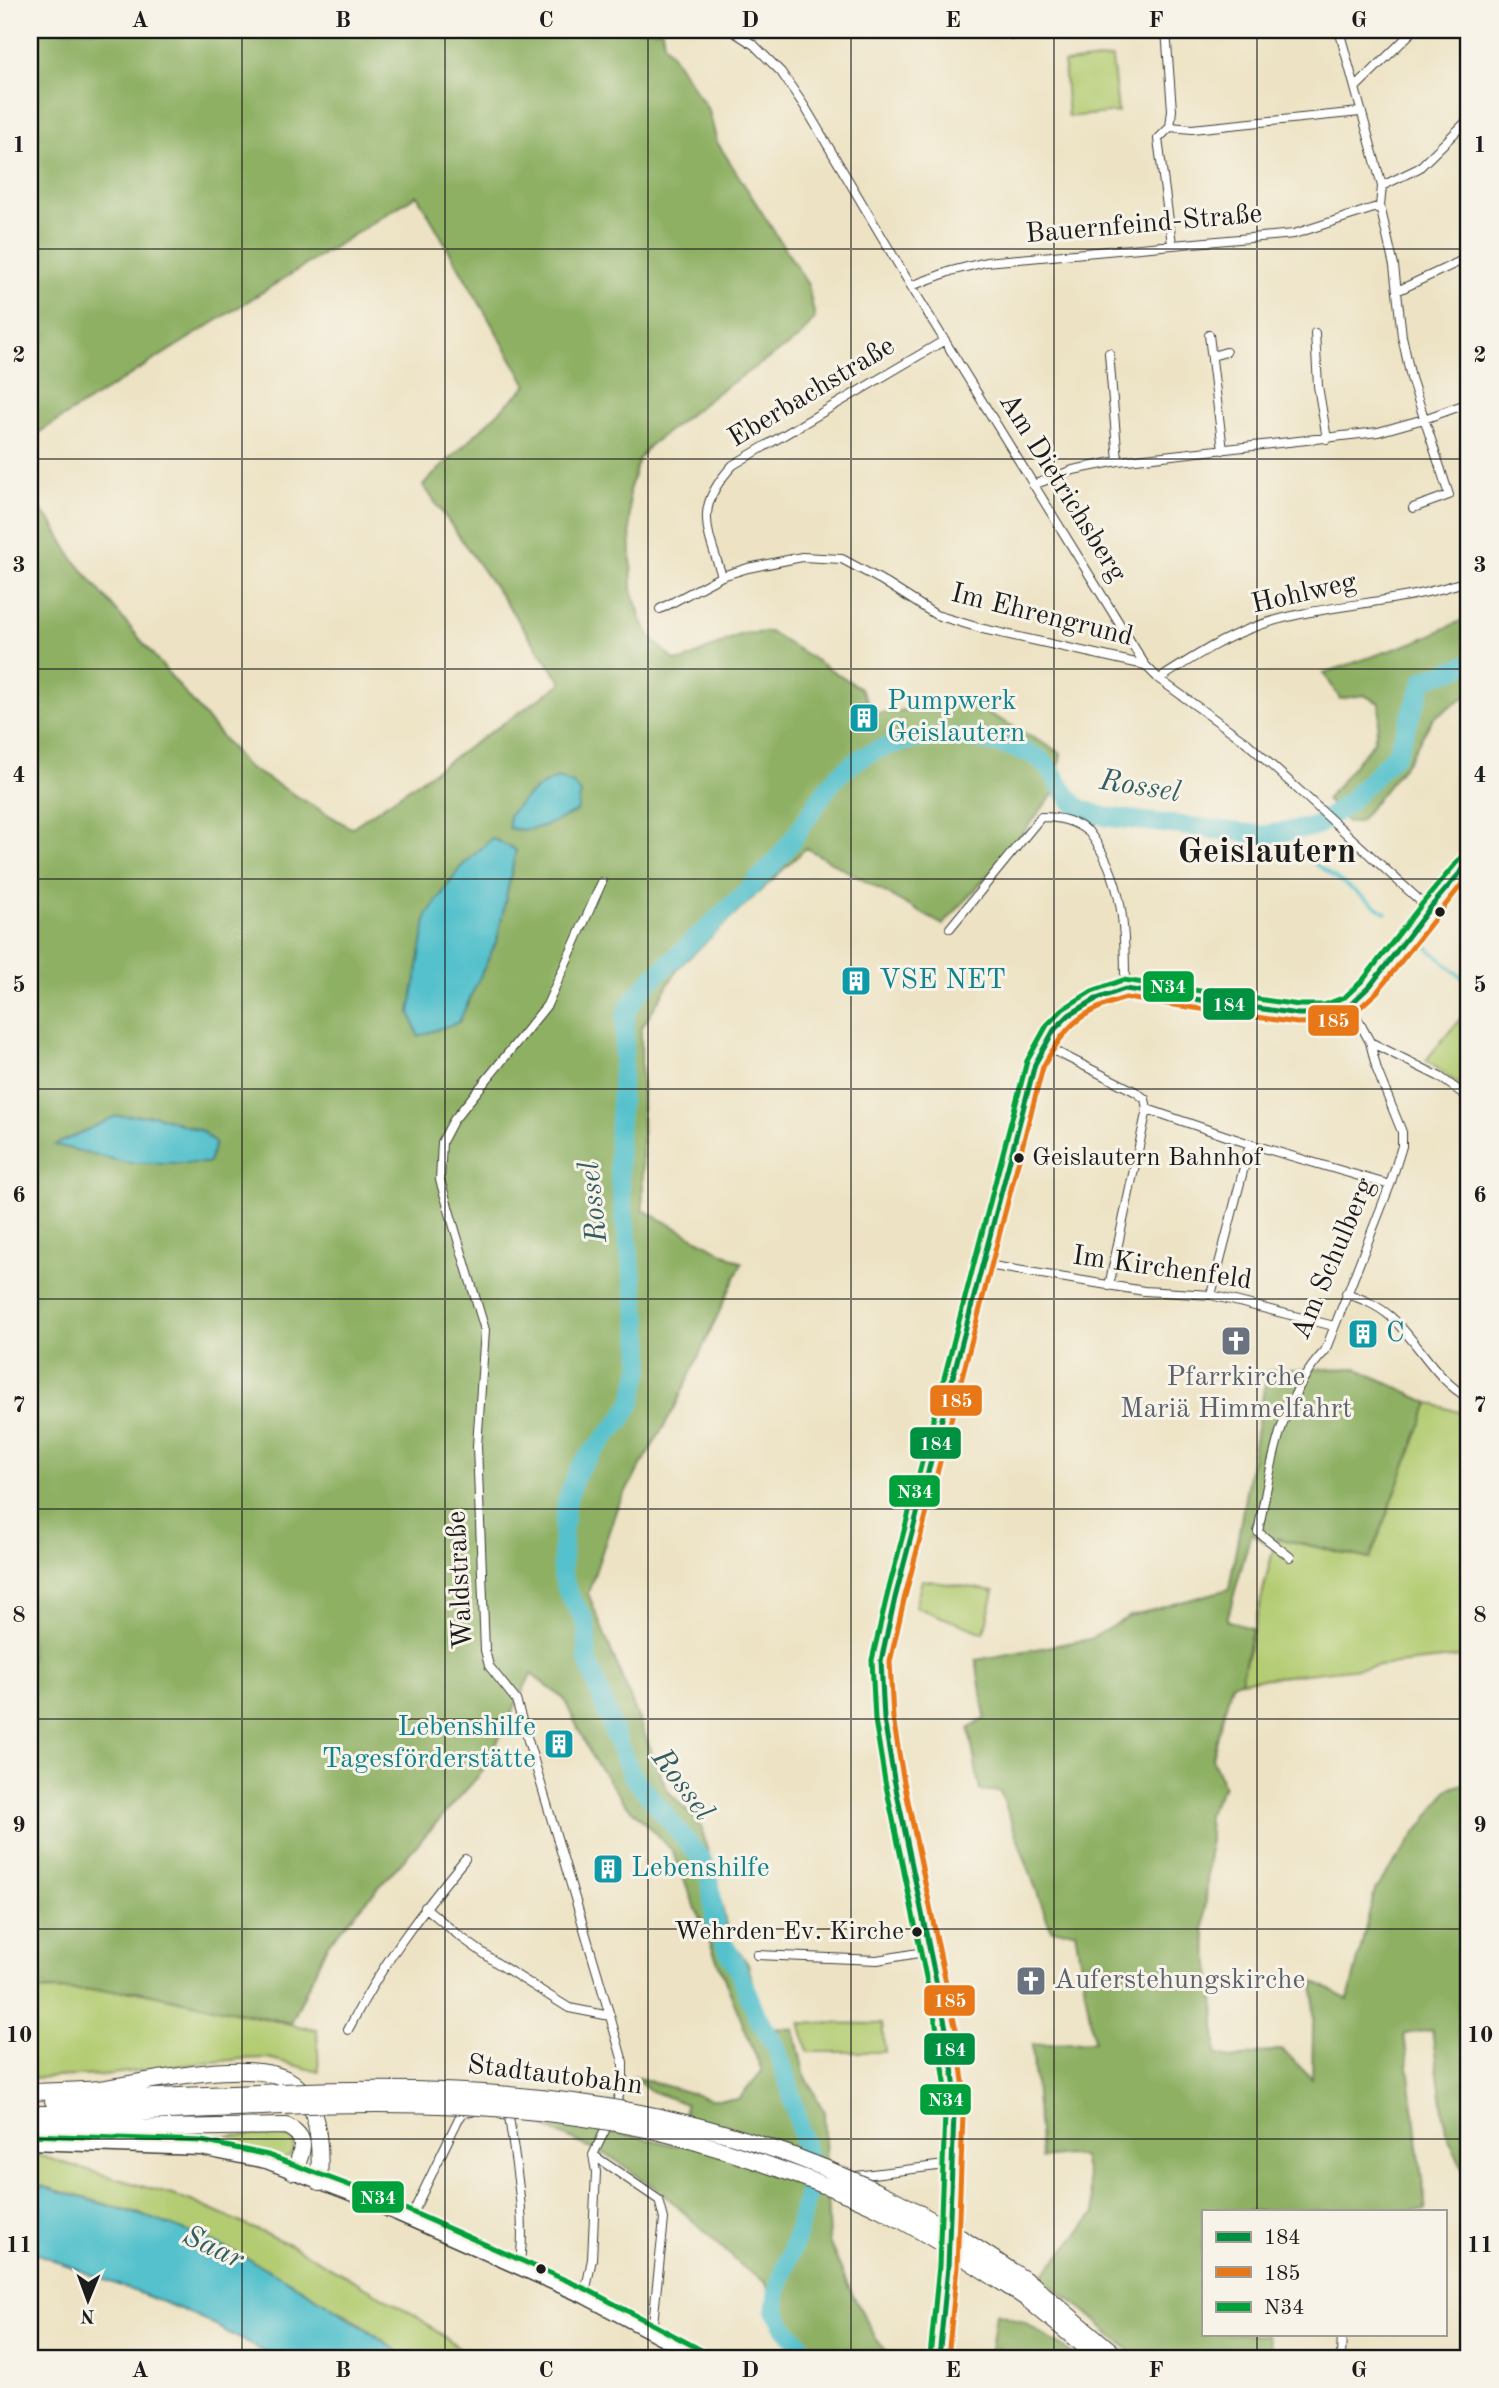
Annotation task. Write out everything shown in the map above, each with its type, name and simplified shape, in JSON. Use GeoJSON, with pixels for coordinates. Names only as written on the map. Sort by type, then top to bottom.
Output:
{"type":"FeatureCollection","features":[{"type":"Feature","properties":{"kind":"highway"},"geometry":{"type":"LineString","coordinates":[[30,2092],[96,2089],[243,2070],[274,2073],[294,2083],[312,2109],[319,2158],[319,2182]]}},
{"type":"Feature","properties":{"kind":"highway","name":"Stadtautobahn"},"geometry":{"type":"LineString","coordinates":[[30,2101],[282,2099],[390,2089],[467,2091],[599,2104],[699,2125],[781,2151],[896,2201],[964,2240],[1030,2292]]}},
{"type":"Feature","properties":{"kind":"highway"},"geometry":{"type":"LineString","coordinates":[[30,2114],[105,2114],[282,2099]]}},
{"type":"Feature","properties":{"kind":"highway"},"geometry":{"type":"LineString","coordinates":[[30,2124],[118,2129],[286,2126],[297,2131],[301,2138],[302,2147],[294,2172]]}},
{"type":"Feature","properties":{"kind":"highway"},"geometry":{"type":"LineString","coordinates":[[1030,2292],[1099,2358]]}},
{"type":"Feature","properties":{"kind":"highway"},"geometry":{"type":"LineString","coordinates":[[1030,2292],[1119,2358]]}},
{"type":"Feature","properties":{"kind":"main road"},"geometry":{"type":"LineString","coordinates":[[939,2358],[948,2267],[955,2090],[948,2038],[892,1767],[881,1689],[881,1661],[1024,1097],[1035,1064],[1055,1028],[1097,996],[1125,989],[1298,1014],[1326,1014],[1350,1005],[1370,986],[1469,862]]}},
{"type":"Feature","properties":{"kind":"street","name":"Am Dietrichsberg"},"geometry":{"type":"LineString","coordinates":[[731,30],[754,45],[781,72],[805,107],[911,286],[1145,665],[1159,679],[1246,742],[1429,909]]}},
{"type":"Feature","properties":{"kind":"street"},"geometry":{"type":"LineString","coordinates":[[1166,30],[1172,110],[1170,127],[1158,139],[1172,244]]}},
{"type":"Feature","properties":{"kind":"street"},"geometry":{"type":"LineString","coordinates":[[1339,30],[1382,186],[1380,206],[1394,267],[1402,336],[1411,378],[1449,495],[1413,508]]}},
{"type":"Feature","properties":{"kind":"street"},"geometry":{"type":"LineString","coordinates":[[1356,87],[1414,30]]}},
{"type":"Feature","properties":{"kind":"street"},"geometry":{"type":"LineString","coordinates":[[1170,127],[1192,129],[1360,112]]}},
{"type":"Feature","properties":{"kind":"street"},"geometry":{"type":"LineString","coordinates":[[1382,186],[1419,168],[1469,119]]}},
{"type":"Feature","properties":{"kind":"street","name":"Bauernfeind-Straße"},"geometry":{"type":"LineString","coordinates":[[911,286],[986,262],[1294,234],[1380,206]]}},
{"type":"Feature","properties":{"kind":"street"},"geometry":{"type":"LineString","coordinates":[[1397,290],[1469,257]]}},
{"type":"Feature","properties":{"kind":"street"},"geometry":{"type":"LineString","coordinates":[[1315,333],[1318,386],[1326,439]]}},
{"type":"Feature","properties":{"kind":"street"},"geometry":{"type":"LineString","coordinates":[[1209,335],[1223,450]]}},
{"type":"Feature","properties":{"kind":"street","name":"Eberbachstraße"},"geometry":{"type":"LineString","coordinates":[[722,576],[708,533],[707,513],[711,493],[733,465],[945,340]]}},
{"type":"Feature","properties":{"kind":"street"},"geometry":{"type":"LineString","coordinates":[[1212,356],[1226,352]]}},
{"type":"Feature","properties":{"kind":"street"},"geometry":{"type":"LineString","coordinates":[[1109,353],[1118,461]]}},
{"type":"Feature","properties":{"kind":"street"},"geometry":{"type":"LineString","coordinates":[[1033,485],[1073,470],[1118,461],[1378,432],[1469,403]]}},
{"type":"Feature","properties":{"kind":"street","name":"Im Ehrengrund"},"geometry":{"type":"LineString","coordinates":[[660,609],[722,576],[802,556],[842,559],[936,615],[996,632],[1145,665]]}},
{"type":"Feature","properties":{"kind":"street","name":"Hohlweg"},"geometry":{"type":"LineString","coordinates":[[1159,679],[1208,649],[1249,629],[1304,613],[1451,587],[1469,580]]}},
{"type":"Feature","properties":{"kind":"street"},"geometry":{"type":"LineString","coordinates":[[950,928],[1041,817],[1056,817],[1076,822],[1088,831],[1109,863],[1118,888],[1125,938],[1125,989]]}},
{"type":"Feature","properties":{"kind":"street","name":"Waldstraße"},"geometry":{"type":"LineString","coordinates":[[584,2298],[592,2259],[596,2172],[593,2155],[612,2116],[623,2084],[623,2062],[516,1700],[489,1666],[485,1650],[477,1446],[485,1330],[440,1180],[442,1142],[453,1121],[547,1005],[601,882]]}},
{"type":"Feature","properties":{"kind":"street","name":"Am Schulberg"},"geometry":{"type":"LineString","coordinates":[[1290,1557],[1258,1532],[1275,1449],[1289,1403],[1308,1368],[1325,1351],[1399,1160],[1402,1132],[1377,1070],[1370,1042],[1350,1005]]}},
{"type":"Feature","properties":{"kind":"street"},"geometry":{"type":"LineString","coordinates":[[1370,1042],[1440,1077],[1469,1098]]}},
{"type":"Feature","properties":{"kind":"street"},"geometry":{"type":"LineString","coordinates":[[1045,1046],[1145,1098],[1147,1109],[1109,1286]]}},
{"type":"Feature","properties":{"kind":"street"},"geometry":{"type":"LineString","coordinates":[[1147,1109],[1250,1144],[1390,1185]]}},
{"type":"Feature","properties":{"kind":"street"},"geometry":{"type":"LineString","coordinates":[[1211,1295],[1250,1144]]}},
{"type":"Feature","properties":{"kind":"street","name":"Im Kirchenfeld"},"geometry":{"type":"LineString","coordinates":[[982,1264],[1144,1291],[1211,1295],[1334,1326]]}},
{"type":"Feature","properties":{"kind":"street"},"geometry":{"type":"LineString","coordinates":[[1346,1293],[1376,1306],[1391,1317],[1453,1390],[1469,1398]]}},
{"type":"Feature","properties":{"kind":"street"},"geometry":{"type":"LineString","coordinates":[[348,2030],[388,1959],[425,1907],[465,1859]]}},
{"type":"Feature","properties":{"kind":"street"},"geometry":{"type":"LineString","coordinates":[[425,1907],[458,1936],[569,2008],[610,2016]]}},
{"type":"Feature","properties":{"kind":"street"},"geometry":{"type":"LineString","coordinates":[[757,1955],[877,1959],[930,1951]]}},
{"type":"Feature","properties":{"kind":"street"},"geometry":{"type":"LineString","coordinates":[[409,2221],[463,2113],[482,2111],[509,2116],[519,2198],[521,2256],[518,2269]]}},
{"type":"Feature","properties":{"kind":"street"},"geometry":{"type":"LineString","coordinates":[[30,2144],[201,2150],[236,2155],[294,2172],[584,2298],[697,2358]]}},
{"type":"Feature","properties":{"kind":"street"},"geometry":{"type":"LineString","coordinates":[[593,2155],[659,2200],[664,2219],[652,2333]]}},
{"type":"Feature","properties":{"kind":"street"},"geometry":{"type":"LineString","coordinates":[[831,2180],[953,2164]]}},
{"type":"Feature","properties":{"kind":"street"},"geometry":{"type":"LineString","coordinates":[[1341,2358],[1342,2336]]}},
{"type":"Feature","properties":{"kind":"green space"},"geometry":{"type":"Polygon","coordinates":[[[30,30],[662,30],[664,43],[709,111],[717,142],[808,285],[815,318],[799,338],[721,390],[649,446],[639,459],[629,491],[632,589],[642,622],[652,639],[674,660],[683,661],[741,634],[770,632],[860,688],[875,714],[968,702],[1061,753],[1055,792],[997,865],[943,925],[806,848],[679,967],[641,1029],[643,1210],[742,1263],[674,1409],[618,1505],[588,1593],[667,1790],[701,1826],[729,1939],[748,1964],[760,2016],[768,2028],[794,2029],[804,2073],[824,2112],[829,2242],[851,2292],[877,2340],[892,2358],[804,2358],[765,2282],[743,2267],[664,2194],[611,2157],[527,2119],[635,2136],[678,2146],[686,2104],[651,2091],[633,2076],[710,2099],[739,2099],[762,2071],[672,1850],[623,1801],[592,1757],[564,1699],[531,1674],[483,1771],[327,1945],[291,2023],[137,1991],[44,1990],[30,1993],[30,499],[51,521],[73,559],[246,766],[351,828],[562,683],[423,485],[527,385],[417,195],[30,438],[30,30]]]}},
{"type":"Feature","properties":{"kind":"green space"},"geometry":{"type":"Polygon","coordinates":[[[1112,58],[1118,112],[1068,117],[1064,63],[1112,58]]]}},
{"type":"Feature","properties":{"kind":"green space"},"geometry":{"type":"Polygon","coordinates":[[[1469,617],[1469,694],[1433,718],[1408,761],[1359,822],[1347,822],[1326,800],[1374,741],[1380,715],[1379,703],[1364,695],[1340,699],[1324,673],[1420,640],[1469,617]]]}},
{"type":"Feature","properties":{"kind":"green space"},"geometry":{"type":"Polygon","coordinates":[[[1469,1008],[1469,1085],[1465,1089],[1426,1060],[1469,1008]]]}},
{"type":"Feature","properties":{"kind":"green space"},"geometry":{"type":"Polygon","coordinates":[[[1356,1368],[1429,1403],[1370,1559],[1277,1538],[1273,1547],[1251,1533],[1227,1620],[1252,1629],[1241,1681],[1232,1683],[1212,1758],[1224,1786],[1207,1815],[1210,1837],[1204,1930],[1214,1990],[1216,2054],[1233,2059],[1282,2049],[1312,2079],[1314,1981],[1348,2000],[1375,1890],[1448,1789],[1469,1782],[1469,2182],[1446,2132],[1432,2030],[1404,2034],[1426,2210],[1202,2210],[1202,2336],[1268,2336],[1274,2358],[1138,2358],[1085,2311],[1040,2278],[1095,2213],[1083,2157],[1069,2155],[1041,2158],[1032,2045],[1094,2042],[1075,1931],[1051,1930],[1000,1791],[980,1791],[969,1729],[985,1718],[976,1660],[1090,1639],[1130,1616],[1229,1589],[1267,1371],[1356,1368]]]}},
{"type":"Feature","properties":{"kind":"green space"},"geometry":{"type":"Polygon","coordinates":[[[1429,1403],[1469,1415],[1469,1656],[1241,1681],[1276,1538],[1370,1559],[1429,1403]]]}},
{"type":"Feature","properties":{"kind":"green space"},"geometry":{"type":"Polygon","coordinates":[[[922,1580],[994,1591],[984,1633],[915,1607],[922,1580]]]}},
{"type":"Feature","properties":{"kind":"green space"},"geometry":{"type":"Polygon","coordinates":[[[44,1990],[137,1991],[317,2030],[319,2072],[268,2058],[103,2075],[30,2078],[30,1993],[44,1990]]]}},
{"type":"Feature","properties":{"kind":"green space"},"geometry":{"type":"Polygon","coordinates":[[[800,2023],[882,2024],[885,2052],[808,2052],[800,2023]]]}},
{"type":"Feature","properties":{"kind":"green space"},"geometry":{"type":"Polygon","coordinates":[[[277,2134],[292,2139],[294,2147],[288,2157],[281,2160],[190,2140],[151,2139],[277,2134]]]}},
{"type":"Feature","properties":{"kind":"green space"},"geometry":{"type":"Polygon","coordinates":[[[30,2153],[189,2200],[291,2245],[415,2315],[472,2358],[407,2358],[348,2315],[138,2213],[30,2183],[30,2153]]]}},
{"type":"Feature","properties":{"kind":"green space"},"geometry":{"type":"Polygon","coordinates":[[[996,2313],[1024,2322],[1079,2358],[990,2358],[996,2313]]]}},
{"type":"Feature","properties":{"kind":"water"},"geometry":{"type":"Polygon","coordinates":[[[558,778],[573,784],[581,793],[577,811],[535,828],[509,828],[509,815],[520,803],[537,789],[558,778]]]}},
{"type":"Feature","properties":{"kind":"water"},"geometry":{"type":"Polygon","coordinates":[[[492,838],[516,850],[497,940],[459,1022],[418,1036],[410,1012],[427,915],[460,868],[492,838]]]}},
{"type":"Feature","properties":{"kind":"water"},"geometry":{"type":"Polygon","coordinates":[[[154,1115],[202,1131],[215,1143],[209,1163],[128,1163],[55,1145],[116,1116],[154,1115]]]}},
{"type":"Feature","properties":{"kind":"water","name":"Saar"},"geometry":{"type":"Polygon","coordinates":[[[30,2183],[154,2219],[223,2247],[305,2290],[407,2358],[276,2358],[193,2314],[30,2251],[30,2183]]]}},
{"type":"Feature","properties":{"kind":"waterway","name":"Rossel"},"geometry":{"type":"LineString","coordinates":[[811,2358],[784,2326],[775,2309],[778,2287],[797,2235],[810,2182],[807,2156],[788,2082],[776,2047],[757,2016],[737,1967],[716,1929],[710,1881],[703,1861],[632,1775],[587,1659],[587,1629],[583,1617],[569,1595],[562,1574],[566,1504],[573,1482],[581,1465],[622,1419],[632,1402],[641,1367],[641,1341],[620,1183],[618,1144],[626,1013],[651,980],[774,863],[830,785],[847,768],[888,746],[936,737],[1007,746],[1028,752],[1042,760],[1072,802],[1088,811],[1107,817],[1263,835],[1315,827],[1345,806],[1397,753],[1424,680],[1469,664]]}},
{"type":"Feature","properties":{"kind":"waterway"},"geometry":{"type":"LineString","coordinates":[[1263,835],[1307,858],[1386,913]]}},
{"type":"Feature","properties":{"kind":"waterway"},"geometry":{"type":"LineString","coordinates":[[1418,939],[1469,984]]}},
{"type":"Feature","properties":{"kind":"transit line","name":"N34"},"geometry":{"type":"LineString","coordinates":[[930,2357],[939,2266],[946,2089],[939,2039],[885,1781],[875,1720],[872,1660],[1027,1061],[1047,1025],[1063,1009],[1092,991],[1123,980],[1299,1005],[1324,1005],[1345,997],[1363,980],[1462,856]]}},
{"type":"Feature","properties":{"kind":"transit line","name":"184"},"geometry":{"type":"LineString","coordinates":[[939,2358],[948,2267],[955,2089],[948,2038],[894,1779],[884,1719],[881,1661],[895,1598],[1035,1064],[1054,1030],[1069,1015],[1096,999],[1125,989],[1298,1014],[1326,1014],[1350,1005],[1370,986],[1469,862]]}},
{"type":"Feature","properties":{"kind":"transit line","name":"185"},"geometry":{"type":"LineString","coordinates":[[948,2358],[957,2267],[964,2089],[957,2036],[903,1777],[893,1718],[890,1662],[1043,1067],[1059,1041],[1076,1022],[1097,1008],[1126,998],[1297,1023],[1329,1022],[1355,1012],[1377,992],[1469,875]]}},
{"type":"Feature","properties":{"kind":"transit line","name":"N34"},"geometry":{"type":"LineString","coordinates":[[30,2135],[202,2141],[268,2155],[362,2190],[588,2290],[701,2350]]}},
{"type":"Feature","properties":{"kind":"place","name":"Pumpwerk Geislautern"},"geometry":{"type":"Point","coordinates":[864,718]}},
{"type":"Feature","properties":{"kind":"place","name":"VSE NET"},"geometry":{"type":"Point","coordinates":[856,981]}},
{"type":"Feature","properties":{"kind":"place","name":"Geislautern Bahnhof"},"geometry":{"type":"Point","coordinates":[1019,1158]}},
{"type":"Feature","properties":{"kind":"place","name":"C"},"geometry":{"type":"Point","coordinates":[1363,1334]}},
{"type":"Feature","properties":{"kind":"place","name":"Pfarrkirche Mariä Himmelfahrt"},"geometry":{"type":"Point","coordinates":[1236,1341]}},
{"type":"Feature","properties":{"kind":"place","name":"Lebenshilfe Tagesförderstätte"},"geometry":{"type":"Point","coordinates":[559,1744]}},
{"type":"Feature","properties":{"kind":"place","name":"Lebenshilfe"},"geometry":{"type":"Point","coordinates":[608,1869]}},
{"type":"Feature","properties":{"kind":"place","name":"Wehrden Ev. Kirche"},"geometry":{"type":"Point","coordinates":[917,1932]}},
{"type":"Feature","properties":{"kind":"place","name":"Auferstehungskirche"},"geometry":{"type":"Point","coordinates":[1031,1981]}},
{"type":"Feature","properties":{"kind":"district","name":"Geislautern"},"geometry":{"type":"Point","coordinates":[1267,852]}}]}
